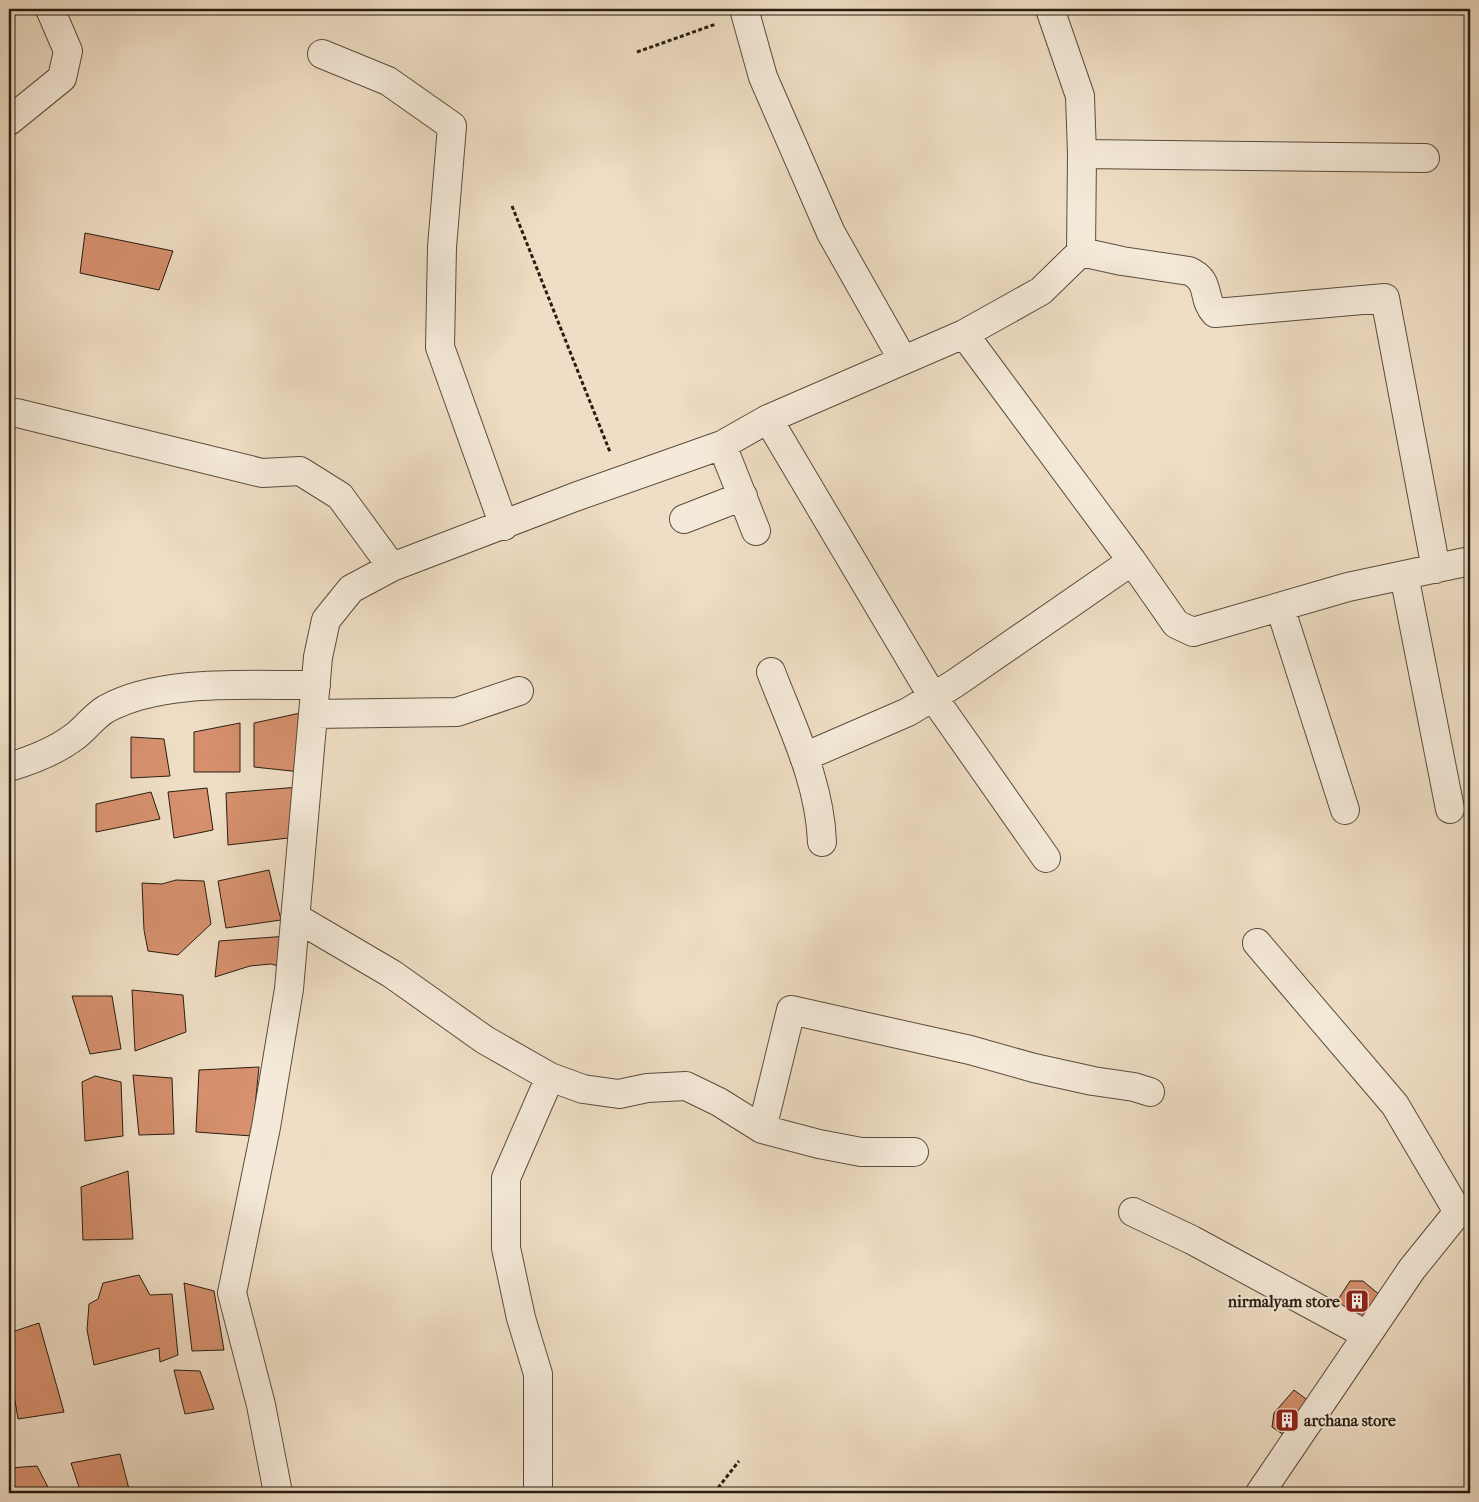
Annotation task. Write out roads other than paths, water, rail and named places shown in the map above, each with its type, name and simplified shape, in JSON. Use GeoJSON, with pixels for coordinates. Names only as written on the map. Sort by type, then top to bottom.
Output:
{"type":"FeatureCollection","features":[{"type":"Feature","properties":{"kind":"street"},"geometry":{"type":"LineString","coordinates":[[9,121],[62,78],[68,51],[50,9]]}},
{"type":"Feature","properties":{"kind":"street"},"geometry":{"type":"LineString","coordinates":[[278,1493],[261,1406],[232,1293],[272,1087],[288,989],[318,657],[326,620],[351,589],[392,568],[622,480],[722,445],[768,419],[964,334],[1041,291],[1081,252],[1082,154],[1080,96],[1050,9]]}},
{"type":"Feature","properties":{"kind":"street"},"geometry":{"type":"LineString","coordinates":[[744,11],[763,77],[831,233],[903,360]]}},
{"type":"Feature","properties":{"kind":"street"},"geometry":{"type":"LineString","coordinates":[[322,54],[388,81],[432,109],[452,126],[442,247],[440,347],[504,526]]}},
{"type":"Feature","properties":{"kind":"street"},"geometry":{"type":"LineString","coordinates":[[1082,154],[1425,158]]}},
{"type":"Feature","properties":{"kind":"street"},"geometry":{"type":"LineString","coordinates":[[1081,252],[1122,261],[1189,271],[1198,275],[1204,283],[1210,308],[1215,313],[1385,298],[1436,569]]}},
{"type":"Feature","properties":{"kind":"street"},"geometry":{"type":"LineString","coordinates":[[964,334],[1132,561],[1176,624],[1193,632],[1348,587],[1470,561]]}},
{"type":"Feature","properties":{"kind":"street"},"geometry":{"type":"LineString","coordinates":[[17,413],[262,473],[300,471],[340,496],[392,568]]}},
{"type":"Feature","properties":{"kind":"street"},"geometry":{"type":"LineString","coordinates":[[768,419],[933,697],[1046,858]]}},
{"type":"Feature","properties":{"kind":"street"},"geometry":{"type":"LineString","coordinates":[[722,445],[756,531]]}},
{"type":"Feature","properties":{"kind":"street"},"geometry":{"type":"LineString","coordinates":[[684,518],[742,496]]}},
{"type":"Feature","properties":{"kind":"street"},"geometry":{"type":"LineString","coordinates":[[804,757],[908,712],[933,697],[1132,561]]}},
{"type":"Feature","properties":{"kind":"street"},"geometry":{"type":"LineString","coordinates":[[1404,575],[1450,809]]}},
{"type":"Feature","properties":{"kind":"street"},"geometry":{"type":"LineString","coordinates":[[1280,607],[1345,810]]}},
{"type":"Feature","properties":{"kind":"street"},"geometry":{"type":"LineString","coordinates":[[771,672],[811,774],[822,823],[822,842]]}},
{"type":"Feature","properties":{"kind":"street"},"geometry":{"type":"LineString","coordinates":[[9,767],[44,756],[74,737],[104,710],[140,694],[190,687],[316,685]]}},
{"type":"Feature","properties":{"kind":"street"},"geometry":{"type":"LineString","coordinates":[[313,714],[457,712],[519,691]]}},
{"type":"Feature","properties":{"kind":"street"},"geometry":{"type":"LineString","coordinates":[[296,917],[392,974],[485,1040],[550,1077],[584,1089],[618,1094],[647,1088],[686,1086],[720,1102],[762,1129],[819,1144],[861,1152],[914,1152]]}},
{"type":"Feature","properties":{"kind":"street"},"geometry":{"type":"LineString","coordinates":[[1257,943],[1396,1104],[1464,1210],[1412,1269],[1260,1493]]}},
{"type":"Feature","properties":{"kind":"street"},"geometry":{"type":"LineString","coordinates":[[762,1129],[791,1010],[970,1050],[1034,1068],[1092,1081],[1134,1087],[1150,1092]]}},
{"type":"Feature","properties":{"kind":"street"},"geometry":{"type":"LineString","coordinates":[[538,1493],[538,1374],[521,1318],[506,1248],[506,1178],[550,1077]]}},
{"type":"Feature","properties":{"kind":"street"},"geometry":{"type":"LineString","coordinates":[[1133,1212],[1192,1240],[1367,1335]]}},
{"type":"Feature","properties":{"kind":"place","name":"nirmalyam store"},"geometry":{"type":"Point","coordinates":[1357,1301]}},
{"type":"Feature","properties":{"kind":"place","name":"archana store"},"geometry":{"type":"Point","coordinates":[1287,1420]}}]}
